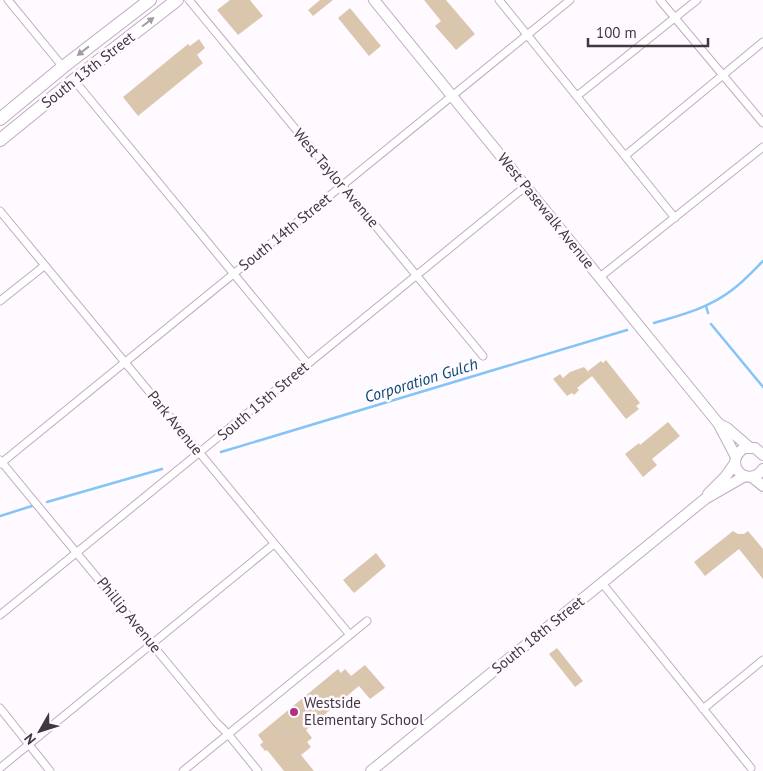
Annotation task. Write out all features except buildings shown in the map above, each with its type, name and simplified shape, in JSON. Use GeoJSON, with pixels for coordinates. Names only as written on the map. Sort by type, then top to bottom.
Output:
{"type":"FeatureCollection","features":[{"type":"Feature","properties":{"kind":"highway","name":"South 13th Street"},"geometry":{"type":"LineString","coordinates":[[0,119],[150,0]]}},
{"type":"Feature","properties":{"kind":"highway","name":"South 13th Street"},"geometry":{"type":"LineString","coordinates":[[0,140],[177,0]]}},
{"type":"Feature","properties":{"kind":"street"},"geometry":{"type":"LineString","coordinates":[[8,0],[63,68]]}},
{"type":"Feature","properties":{"kind":"street","name":"West Taylor Avenue"},"geometry":{"type":"LineString","coordinates":[[189,0],[484,356]]}},
{"type":"Feature","properties":{"kind":"street","name":"West Pasewalk Avenue"},"geometry":{"type":"LineString","coordinates":[[374,0],[718,423],[738,471],[748,477]]}},
{"type":"Feature","properties":{"kind":"street"},"geometry":{"type":"LineString","coordinates":[[499,0],[675,218]]}},
{"type":"Feature","properties":{"kind":"street","name":"South 14th Street"},"geometry":{"type":"LineString","coordinates":[[1,462],[570,0]]}},
{"type":"Feature","properties":{"kind":"street"},"geometry":{"type":"LineString","coordinates":[[660,0],[763,123]]}},
{"type":"Feature","properties":{"kind":"street"},"geometry":{"type":"LineString","coordinates":[[577,96],[697,0]]}},
{"type":"Feature","properties":{"kind":"street"},"geometry":{"type":"LineString","coordinates":[[626,155],[763,42]]}},
{"type":"Feature","properties":{"kind":"street"},"geometry":{"type":"LineString","coordinates":[[74,80],[308,364]]}},
{"type":"Feature","properties":{"kind":"street"},"geometry":{"type":"LineString","coordinates":[[600,277],[763,147]]}},
{"type":"Feature","properties":{"kind":"street","name":"South 15th Street"},"geometry":{"type":"LineString","coordinates":[[0,615],[526,186]]}},
{"type":"Feature","properties":{"kind":"street","name":"Park Avenue"},"geometry":{"type":"LineString","coordinates":[[0,211],[350,635]]}},
{"type":"Feature","properties":{"kind":"street"},"geometry":{"type":"LineString","coordinates":[[0,302],[44,266]]}},
{"type":"Feature","properties":{"kind":"street","name":"West Pasewalk Avenue"},"geometry":{"type":"LineString","coordinates":[[718,423],[758,448]]}},
{"type":"Feature","properties":{"kind":"street","name":"South 18th Street"},"geometry":{"type":"LineString","coordinates":[[705,499],[710,490],[725,477],[739,452],[758,448]]}},
{"type":"Feature","properties":{"kind":"street","name":"Phillip Avenue"},"geometry":{"type":"LineString","coordinates":[[1,462],[258,771]]}},
{"type":"Feature","properties":{"kind":"street","name":"South 18th Street"},"geometry":{"type":"LineString","coordinates":[[371,771],[705,499],[748,477],[757,476],[763,470]]}},
{"type":"Feature","properties":{"kind":"street"},"geometry":{"type":"LineString","coordinates":[[748,477],[763,486]]}},
{"type":"Feature","properties":{"kind":"street"},"geometry":{"type":"LineString","coordinates":[[0,768],[274,544]]}},
{"type":"Feature","properties":{"kind":"street"},"geometry":{"type":"LineString","coordinates":[[602,583],[751,768]]}},
{"type":"Feature","properties":{"kind":"street"},"geometry":{"type":"LineString","coordinates":[[182,771],[367,621]]}},
{"type":"Feature","properties":{"kind":"street"},"geometry":{"type":"LineString","coordinates":[[703,709],[763,660]]}},
{"type":"Feature","properties":{"kind":"street"},"geometry":{"type":"LineString","coordinates":[[0,708],[50,771]]}},
{"type":"Feature","properties":{"kind":"waterway","name":"Corporation Gulch"},"geometry":{"type":"LineString","coordinates":[[654,323],[714,302],[736,287],[763,261]]}},
{"type":"Feature","properties":{"kind":"waterway"},"geometry":{"type":"LineString","coordinates":[[706,306],[708,313]]}},
{"type":"Feature","properties":{"kind":"waterway"},"geometry":{"type":"LineString","coordinates":[[711,324],[763,387]]}},
{"type":"Feature","properties":{"kind":"waterway","name":"Corporation Gulch"},"geometry":{"type":"LineString","coordinates":[[221,452],[627,330]]}},
{"type":"Feature","properties":{"kind":"waterway","name":"Corporation Gulch"},"geometry":{"type":"LineString","coordinates":[[47,502],[162,469]]}},
{"type":"Feature","properties":{"kind":"waterway","name":"Corporation Gulch"},"geometry":{"type":"LineString","coordinates":[[0,516],[32,506]]}},
{"type":"Feature","properties":{"kind":"place","name":"Westside Elementary School"},"geometry":{"type":"Point","coordinates":[294,712]}}]}
